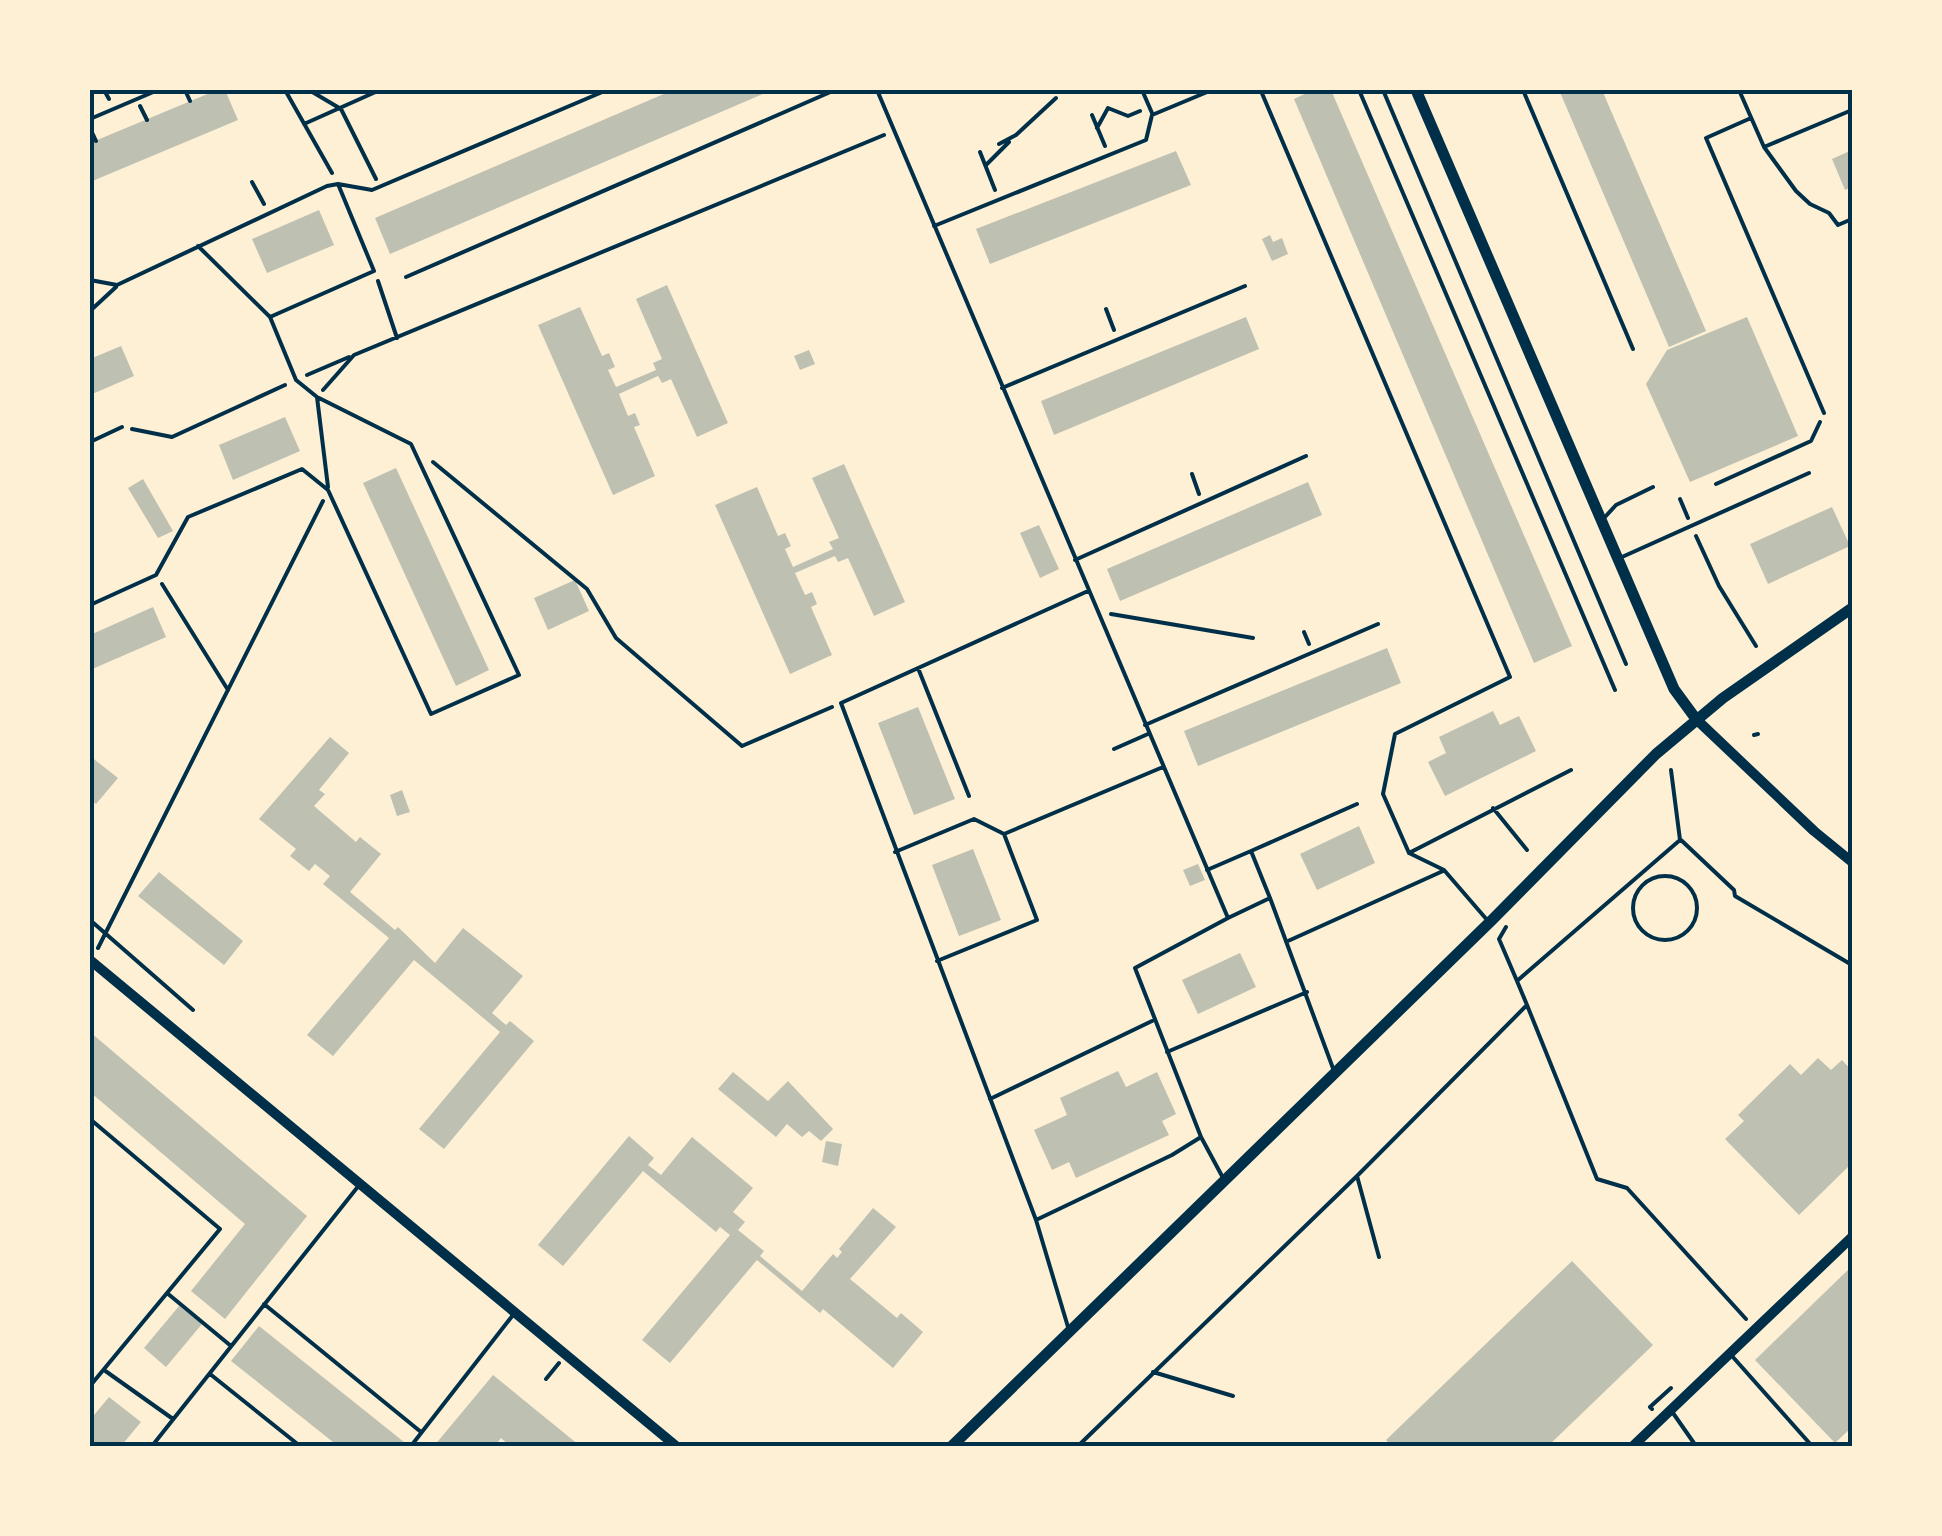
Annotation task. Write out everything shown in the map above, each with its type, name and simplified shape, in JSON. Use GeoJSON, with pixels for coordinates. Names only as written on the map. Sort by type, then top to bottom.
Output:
{"type":"FeatureCollection","features":[{"type":"Feature","properties":{"kind":"main road"},"geometry":{"type":"LineString","coordinates":[[1416,90],[1674,689],[1696,719]]}},
{"type":"Feature","properties":{"kind":"main road"},"geometry":{"type":"LineString","coordinates":[[952,1446],[1656,754],[1696,719],[1852,608]]}},
{"type":"Feature","properties":{"kind":"street"},"geometry":{"type":"LineString","coordinates":[[1696,719],[1852,862]]}},
{"type":"Feature","properties":{"kind":"street"},"geometry":{"type":"LineString","coordinates":[[90,960],[676,1446]]}},
{"type":"Feature","properties":{"kind":"street"},"geometry":{"type":"LineString","coordinates":[[1633,1446],[1852,1237]]}},
{"type":"Feature","properties":{"kind":"lane"},"geometry":{"type":"LineString","coordinates":[[90,119],[158,90]]}},
{"type":"Feature","properties":{"kind":"lane"},"geometry":{"type":"LineString","coordinates":[[90,311],[117,285],[327,186],[372,190],[607,90]]}},
{"type":"Feature","properties":{"kind":"lane"},"geometry":{"type":"LineString","coordinates":[[406,278],[835,90]]}},
{"type":"Feature","properties":{"kind":"lane"},"geometry":{"type":"LineString","coordinates":[[877,90],[1228,918]]}},
{"type":"Feature","properties":{"kind":"lane"},"geometry":{"type":"LineString","coordinates":[[934,226],[1146,140],[1152,115],[1142,90]]}},
{"type":"Feature","properties":{"kind":"lane"},"geometry":{"type":"LineString","coordinates":[[1152,115],[1212,90]]}},
{"type":"Feature","properties":{"kind":"lane"},"geometry":{"type":"LineString","coordinates":[[1264,90],[1261,91],[1510,678],[1395,734],[1383,794],[1409,853],[1444,870],[1489,922]]}},
{"type":"Feature","properties":{"kind":"lane"},"geometry":{"type":"LineString","coordinates":[[1359,90],[1616,690]]}},
{"type":"Feature","properties":{"kind":"lane"},"geometry":{"type":"LineString","coordinates":[[1523,90],[1633,349]]}},
{"type":"Feature","properties":{"kind":"lane"},"geometry":{"type":"LineString","coordinates":[[1739,90],[1764,147],[1810,204],[1829,213],[1838,225],[1852,218]]}},
{"type":"Feature","properties":{"kind":"lane"},"geometry":{"type":"LineString","coordinates":[[1764,147],[1852,110]]}},
{"type":"Feature","properties":{"kind":"lane"},"geometry":{"type":"LineString","coordinates":[[1751,118],[1706,138],[1824,413]]}},
{"type":"Feature","properties":{"kind":"lane"},"geometry":{"type":"LineString","coordinates":[[270,317],[374,271],[338,184]]}},
{"type":"Feature","properties":{"kind":"lane"},"geometry":{"type":"LineString","coordinates":[[198,246],[270,317],[296,380],[317,398],[411,444],[518,675],[431,714],[328,490],[317,398]]}},
{"type":"Feature","properties":{"kind":"lane"},"geometry":{"type":"LineString","coordinates":[[90,280],[117,285]]}},
{"type":"Feature","properties":{"kind":"lane"},"geometry":{"type":"LineString","coordinates":[[1002,388],[1245,286]]}},
{"type":"Feature","properties":{"kind":"lane"},"geometry":{"type":"LineString","coordinates":[[90,442],[122,427]]}},
{"type":"Feature","properties":{"kind":"lane"},"geometry":{"type":"LineString","coordinates":[[1075,560],[1306,456]]}},
{"type":"Feature","properties":{"kind":"lane"},"geometry":{"type":"LineString","coordinates":[[90,605],[156,575],[188,517],[302,469],[328,490]]}},
{"type":"Feature","properties":{"kind":"lane"},"geometry":{"type":"LineString","coordinates":[[1618,559],[1810,473]]}},
{"type":"Feature","properties":{"kind":"lane"},"geometry":{"type":"LineString","coordinates":[[1602,520],[1616,505],[1653,487]]}},
{"type":"Feature","properties":{"kind":"lane"},"geometry":{"type":"LineString","coordinates":[[1070,1332],[1036,1220],[841,704],[1088,591]]}},
{"type":"Feature","properties":{"kind":"lane"},"geometry":{"type":"LineString","coordinates":[[1145,725],[1378,624]]}},
{"type":"Feature","properties":{"kind":"lane"},"geometry":{"type":"LineString","coordinates":[[918,668],[969,796]]}},
{"type":"Feature","properties":{"kind":"lane"},"geometry":{"type":"LineString","coordinates":[[1114,748],[1148,734]]}},
{"type":"Feature","properties":{"kind":"lane"},"geometry":{"type":"LineString","coordinates":[[1004,834],[1163,767]]}},
{"type":"Feature","properties":{"kind":"lane"},"geometry":{"type":"LineString","coordinates":[[1409,853],[1571,770]]}},
{"type":"Feature","properties":{"kind":"lane"},"geometry":{"type":"LineString","coordinates":[[1207,870],[1358,804]]}},
{"type":"Feature","properties":{"kind":"lane"},"geometry":{"type":"LineString","coordinates":[[1493,808],[1527,850]]}},
{"type":"Feature","properties":{"kind":"lane"},"geometry":{"type":"LineString","coordinates":[[895,852],[974,819],[1004,834],[1037,920],[937,961]]}},
{"type":"Feature","properties":{"kind":"lane"},"geometry":{"type":"LineString","coordinates":[[1251,851],[1307,992],[1334,1073]]}},
{"type":"Feature","properties":{"kind":"lane"},"geometry":{"type":"LineString","coordinates":[[1288,942],[1444,870]]}},
{"type":"Feature","properties":{"kind":"lane"},"geometry":{"type":"LineString","coordinates":[[1224,1180],[1201,1137],[1136,968],[1270,898]]}},
{"type":"Feature","properties":{"kind":"lane"},"geometry":{"type":"LineString","coordinates":[[1167,1052],[1307,992]]}},
{"type":"Feature","properties":{"kind":"lane"},"geometry":{"type":"LineString","coordinates":[[990,1099],[1154,1020]]}},
{"type":"Feature","properties":{"kind":"lane"},"geometry":{"type":"LineString","coordinates":[[90,1119],[220,1229],[90,1386]]}},
{"type":"Feature","properties":{"kind":"lane"},"geometry":{"type":"LineString","coordinates":[[1036,1220],[1172,1155],[1201,1137]]}},
{"type":"Feature","properties":{"kind":"lane"},"geometry":{"type":"LineString","coordinates":[[152,1446],[360,1184]]}},
{"type":"Feature","properties":{"kind":"lane"},"geometry":{"type":"LineString","coordinates":[[167,1294],[231,1346]]}},
{"type":"Feature","properties":{"kind":"lane"},"geometry":{"type":"LineString","coordinates":[[264,1304],[422,1432]]}},
{"type":"Feature","properties":{"kind":"lane"},"geometry":{"type":"LineString","coordinates":[[412,1446],[516,1311]]}},
{"type":"Feature","properties":{"kind":"lane"},"geometry":{"type":"LineString","coordinates":[[1729,1354],[1812,1446]]}},
{"type":"Feature","properties":{"kind":"lane"},"geometry":{"type":"LineString","coordinates":[[104,1370],[173,1419]]}},
{"type":"Feature","properties":{"kind":"lane"},"geometry":{"type":"LineString","coordinates":[[209,1373],[300,1446]]}},
{"type":"Feature","properties":{"kind":"lane"},"geometry":{"type":"LineString","coordinates":[[1666,1413],[1696,1446]]}},
{"type":"Feature","properties":{"kind":"path"},"geometry":{"type":"LineString","coordinates":[[185,90],[190,101]]}},
{"type":"Feature","properties":{"kind":"path"},"geometry":{"type":"LineString","coordinates":[[285,90],[338,184]]}},
{"type":"Feature","properties":{"kind":"path"},"geometry":{"type":"LineString","coordinates":[[310,90],[342,109],[380,187]]}},
{"type":"Feature","properties":{"kind":"path"},"geometry":{"type":"LineString","coordinates":[[304,124],[380,90]]}},
{"type":"Feature","properties":{"kind":"path"},"geometry":{"type":"LineString","coordinates":[[1383,90],[1626,664]]}},
{"type":"Feature","properties":{"kind":"path"},"geometry":{"type":"LineString","coordinates":[[986,165],[1056,98]]}},
{"type":"Feature","properties":{"kind":"path"},"geometry":{"type":"LineString","coordinates":[[1097,128],[1108,108],[1128,116],[1149,107]]}},
{"type":"Feature","properties":{"kind":"path"},"geometry":{"type":"LineString","coordinates":[[1092,115],[1108,155]]}},
{"type":"Feature","properties":{"kind":"path"},"geometry":{"type":"LineString","coordinates":[[90,128],[96,141]]}},
{"type":"Feature","properties":{"kind":"path"},"geometry":{"type":"LineString","coordinates":[[122,427],[172,438],[296,380],[894,130]]}},
{"type":"Feature","properties":{"kind":"path"},"geometry":{"type":"LineString","coordinates":[[998,144],[1012,139]]}},
{"type":"Feature","properties":{"kind":"path"},"geometry":{"type":"LineString","coordinates":[[980,152],[999,199]]}},
{"type":"Feature","properties":{"kind":"path"},"geometry":{"type":"LineString","coordinates":[[252,182],[268,213]]}},
{"type":"Feature","properties":{"kind":"path"},"geometry":{"type":"LineString","coordinates":[[374,271],[397,338]]}},
{"type":"Feature","properties":{"kind":"path"},"geometry":{"type":"LineString","coordinates":[[1106,309],[1118,339]]}},
{"type":"Feature","properties":{"kind":"path"},"geometry":{"type":"LineString","coordinates":[[317,398],[354,356]]}},
{"type":"Feature","properties":{"kind":"path"},"geometry":{"type":"LineString","coordinates":[[1716,484],[1811,441],[1824,413]]}},
{"type":"Feature","properties":{"kind":"path"},"geometry":{"type":"LineString","coordinates":[[411,444],[587,589],[616,638],[742,746],[841,704]]}},
{"type":"Feature","properties":{"kind":"path"},"geometry":{"type":"LineString","coordinates":[[1192,474],[1203,502]]}},
{"type":"Feature","properties":{"kind":"path"},"geometry":{"type":"LineString","coordinates":[[90,960],[107,934],[328,490]]}},
{"type":"Feature","properties":{"kind":"path"},"geometry":{"type":"LineString","coordinates":[[1680,499],[1719,586],[1756,646]]}},
{"type":"Feature","properties":{"kind":"path"},"geometry":{"type":"LineString","coordinates":[[156,575],[228,690]]}},
{"type":"Feature","properties":{"kind":"path"},"geometry":{"type":"LineString","coordinates":[[1097,612],[1252,638]]}},
{"type":"Feature","properties":{"kind":"path"},"geometry":{"type":"LineString","coordinates":[[1671,770],[1680,840],[1734,890],[1735,896],[1852,965]]}},
{"type":"Feature","properties":{"kind":"path"},"geometry":{"type":"LineString","coordinates":[[1517,981],[1680,840]]}},
{"type":"Feature","properties":{"kind":"path"},"geometry":{"type":"LineString","coordinates":[[1640,876],[1645,883]]}},
{"type":"Feature","properties":{"kind":"path"},"geometry":{"type":"LineString","coordinates":[[1668,876],[1690,888],[1697,912],[1685,933],[1661,940],[1640,928],[1633,904],[1636,892],[1645,883],[1668,876]]}},
{"type":"Feature","properties":{"kind":"path"},"geometry":{"type":"LineString","coordinates":[[90,920],[193,1010]]}},
{"type":"Feature","properties":{"kind":"path"},"geometry":{"type":"LineString","coordinates":[[1685,933],[1691,939]]}},
{"type":"Feature","properties":{"kind":"path"},"geometry":{"type":"LineString","coordinates":[[1499,939],[1597,1179],[1627,1188],[1747,1321]]}},
{"type":"Feature","properties":{"kind":"path"},"geometry":{"type":"LineString","coordinates":[[1078,1446],[1526,1006]]}},
{"type":"Feature","properties":{"kind":"path"},"geometry":{"type":"LineString","coordinates":[[1357,1176],[1379,1257]]}},
{"type":"Feature","properties":{"kind":"path"},"geometry":{"type":"LineString","coordinates":[[1153,1372],[1233,1396]]}},
{"type":"Feature","properties":{"kind":"path"},"geometry":{"type":"LineString","coordinates":[[1666,1413],[1650,1406],[1678,1382]]}},
{"type":"Feature","properties":{"kind":"building"},"geometry":{"type":"Polygon","coordinates":[[[225,90],[238,120],[90,182],[90,143],[225,90]]]}},
{"type":"Feature","properties":{"kind":"building"},"geometry":{"type":"Polygon","coordinates":[[[673,90],[772,90],[390,254],[375,218],[673,90]]]}},
{"type":"Feature","properties":{"kind":"building"},"geometry":{"type":"Polygon","coordinates":[[[1313,90],[1331,90],[1572,646],[1534,663],[1294,99],[1313,90]]]}},
{"type":"Feature","properties":{"kind":"building"},"geometry":{"type":"Polygon","coordinates":[[[1559,90],[1602,90],[1706,331],[1669,347],[1559,90]]]}},
{"type":"Feature","properties":{"kind":"building"},"geometry":{"type":"Polygon","coordinates":[[[1852,150],[1852,187],[1845,190],[1832,159],[1852,150]]]}},
{"type":"Feature","properties":{"kind":"building"},"geometry":{"type":"Polygon","coordinates":[[[1176,151],[1191,185],[990,264],[976,229],[1176,151]]]}},
{"type":"Feature","properties":{"kind":"building"},"geometry":{"type":"Polygon","coordinates":[[[319,210],[334,245],[267,273],[252,239],[319,210]]]}},
{"type":"Feature","properties":{"kind":"building"},"geometry":{"type":"Polygon","coordinates":[[[1270,235],[1273,242],[1282,238],[1288,254],[1272,261],[1262,239],[1270,235]]]}},
{"type":"Feature","properties":{"kind":"building"},"geometry":{"type":"Polygon","coordinates":[[[667,285],[728,423],[697,437],[671,379],[662,383],[658,376],[619,394],[628,416],[635,413],[640,425],[634,427],[655,476],[613,495],[538,325],[580,307],[602,356],[609,353],[615,367],[608,370],[616,387],[656,370],[653,363],[662,359],[636,299],[667,285]]]}},
{"type":"Feature","properties":{"kind":"building"},"geometry":{"type":"Polygon","coordinates":[[[1246,317],[1259,349],[1054,435],[1041,401],[1246,317]]]}},
{"type":"Feature","properties":{"kind":"building"},"geometry":{"type":"Polygon","coordinates":[[[1747,317],[1798,436],[1690,482],[1646,384],[1667,350],[1747,317]]]}},
{"type":"Feature","properties":{"kind":"building"},"geometry":{"type":"Polygon","coordinates":[[[121,346],[134,376],[90,395],[90,359],[121,346]]]}},
{"type":"Feature","properties":{"kind":"building"},"geometry":{"type":"Polygon","coordinates":[[[809,350],[815,364],[800,370],[794,356],[809,350]]]}},
{"type":"Feature","properties":{"kind":"building"},"geometry":{"type":"Polygon","coordinates":[[[285,417],[300,451],[233,480],[219,445],[285,417]]]}},
{"type":"Feature","properties":{"kind":"building"},"geometry":{"type":"Polygon","coordinates":[[[844,464],[905,602],[874,616],[848,558],[838,562],[835,556],[795,573],[805,595],[812,592],[817,604],[811,607],[832,655],[790,674],[715,505],[757,487],[778,536],[785,533],[791,546],[785,549],[793,567],[833,549],[829,542],[839,538],[812,478],[844,464]]]}},
{"type":"Feature","properties":{"kind":"building"},"geometry":{"type":"Polygon","coordinates":[[[396,468],[489,670],[456,686],[363,483],[396,468]]]}},
{"type":"Feature","properties":{"kind":"building"},"geometry":{"type":"Polygon","coordinates":[[[143,479],[173,531],[158,538],[128,488],[143,479]]]}},
{"type":"Feature","properties":{"kind":"building"},"geometry":{"type":"Polygon","coordinates":[[[1308,482],[1322,515],[1120,601],[1107,569],[1308,482]]]}},
{"type":"Feature","properties":{"kind":"building"},"geometry":{"type":"Polygon","coordinates":[[[1832,507],[1850,546],[1768,584],[1750,544],[1832,507]]]}},
{"type":"Feature","properties":{"kind":"building"},"geometry":{"type":"Polygon","coordinates":[[[1039,525],[1059,569],[1040,578],[1020,533],[1039,525]]]}},
{"type":"Feature","properties":{"kind":"building"},"geometry":{"type":"Polygon","coordinates":[[[575,580],[589,611],[548,630],[534,598],[575,580]]]}},
{"type":"Feature","properties":{"kind":"building"},"geometry":{"type":"Polygon","coordinates":[[[153,607],[166,637],[90,670],[90,635],[153,607]]]}},
{"type":"Feature","properties":{"kind":"building"},"geometry":{"type":"Polygon","coordinates":[[[1387,648],[1401,683],[1198,766],[1184,731],[1387,648]]]}},
{"type":"Feature","properties":{"kind":"building"},"geometry":{"type":"Polygon","coordinates":[[[918,707],[955,799],[914,815],[878,723],[918,707]]]}},
{"type":"Feature","properties":{"kind":"building"},"geometry":{"type":"Polygon","coordinates":[[[1493,711],[1500,725],[1519,716],[1536,751],[1445,796],[1428,762],[1446,753],[1439,737],[1493,711]]]}},
{"type":"Feature","properties":{"kind":"building"},"geometry":{"type":"Polygon","coordinates":[[[330,737],[349,753],[319,790],[325,794],[314,806],[356,842],[360,837],[381,854],[350,892],[395,930],[398,927],[435,963],[463,928],[523,976],[492,1013],[506,1025],[510,1021],[534,1041],[444,1149],[419,1129],[500,1032],[414,960],[333,1056],[307,1035],[389,938],[323,884],[330,876],[315,864],[309,871],[290,856],[296,849],[259,819],[330,737]]]}},
{"type":"Feature","properties":{"kind":"building"},"geometry":{"type":"Polygon","coordinates":[[[90,756],[118,778],[96,804],[90,799],[90,756]]]}},
{"type":"Feature","properties":{"kind":"building"},"geometry":{"type":"Polygon","coordinates":[[[402,790],[410,812],[397,816],[390,795],[402,790]]]}},
{"type":"Feature","properties":{"kind":"building"},"geometry":{"type":"Polygon","coordinates":[[[1359,826],[1375,863],[1317,890],[1300,854],[1359,826]]]}},
{"type":"Feature","properties":{"kind":"building"},"geometry":{"type":"Polygon","coordinates":[[[973,849],[1001,920],[959,936],[932,865],[973,849]]]}},
{"type":"Feature","properties":{"kind":"building"},"geometry":{"type":"Polygon","coordinates":[[[1198,864],[1205,880],[1190,886],[1183,870],[1198,864]]]}},
{"type":"Feature","properties":{"kind":"building"},"geometry":{"type":"Polygon","coordinates":[[[159,872],[243,941],[224,965],[138,896],[159,872]]]}},
{"type":"Feature","properties":{"kind":"building"},"geometry":{"type":"Polygon","coordinates":[[[1240,953],[1256,987],[1198,1014],[1182,980],[1240,953]]]}},
{"type":"Feature","properties":{"kind":"building"},"geometry":{"type":"Polygon","coordinates":[[[90,1032],[307,1216],[225,1319],[191,1291],[245,1224],[90,1092],[90,1032]]]}},
{"type":"Feature","properties":{"kind":"building"},"geometry":{"type":"Polygon","coordinates":[[[1818,1058],[1831,1070],[1842,1060],[1852,1071],[1852,1163],[1799,1215],[1725,1139],[1744,1121],[1738,1115],[1790,1064],[1801,1075],[1818,1058]]]}},
{"type":"Feature","properties":{"kind":"building"},"geometry":{"type":"Polygon","coordinates":[[[1118,1071],[1126,1087],[1157,1072],[1176,1114],[1162,1121],[1169,1135],[1076,1178],[1069,1162],[1052,1170],[1034,1130],[1067,1115],[1060,1098],[1118,1071]]]}},
{"type":"Feature","properties":{"kind":"building"},"geometry":{"type":"Polygon","coordinates":[[[733,1072],[768,1101],[788,1081],[833,1129],[821,1141],[809,1131],[802,1137],[787,1124],[776,1137],[718,1089],[733,1072]]]}},
{"type":"Feature","properties":{"kind":"building"},"geometry":{"type":"Polygon","coordinates":[[[629,1136],[654,1158],[648,1165],[661,1175],[692,1137],[753,1188],[733,1212],[745,1222],[738,1230],[764,1251],[760,1256],[802,1291],[833,1254],[837,1258],[842,1252],[839,1249],[873,1208],[896,1227],[850,1279],[897,1318],[901,1313],[923,1332],[893,1368],[757,1260],[670,1363],[642,1340],[730,1235],[720,1227],[716,1232],[643,1171],[563,1266],[538,1245],[629,1136]]]}},
{"type":"Feature","properties":{"kind":"building"},"geometry":{"type":"Polygon","coordinates":[[[826,1141],[842,1144],[838,1166],[822,1162],[826,1141]]]}},
{"type":"Feature","properties":{"kind":"building"},"geometry":{"type":"Polygon","coordinates":[[[1572,1261],[1653,1345],[1548,1446],[1392,1446],[1386,1440],[1572,1261]]]}},
{"type":"Feature","properties":{"kind":"building"},"geometry":{"type":"Polygon","coordinates":[[[1852,1266],[1852,1427],[1835,1443],[1755,1360],[1852,1266]]]}},
{"type":"Feature","properties":{"kind":"building"},"geometry":{"type":"Polygon","coordinates":[[[179,1306],[202,1324],[166,1367],[144,1348],[179,1306]]]}},
{"type":"Feature","properties":{"kind":"building"},"geometry":{"type":"Polygon","coordinates":[[[259,1326],[409,1446],[338,1446],[231,1361],[259,1326]]]}},
{"type":"Feature","properties":{"kind":"building"},"geometry":{"type":"Polygon","coordinates":[[[493,1375],[580,1446],[510,1446],[501,1438],[495,1446],[434,1446],[493,1375]]]}},
{"type":"Feature","properties":{"kind":"building"},"geometry":{"type":"Polygon","coordinates":[[[109,1397],[141,1422],[121,1446],[90,1446],[90,1420],[109,1397]]]}}]}
